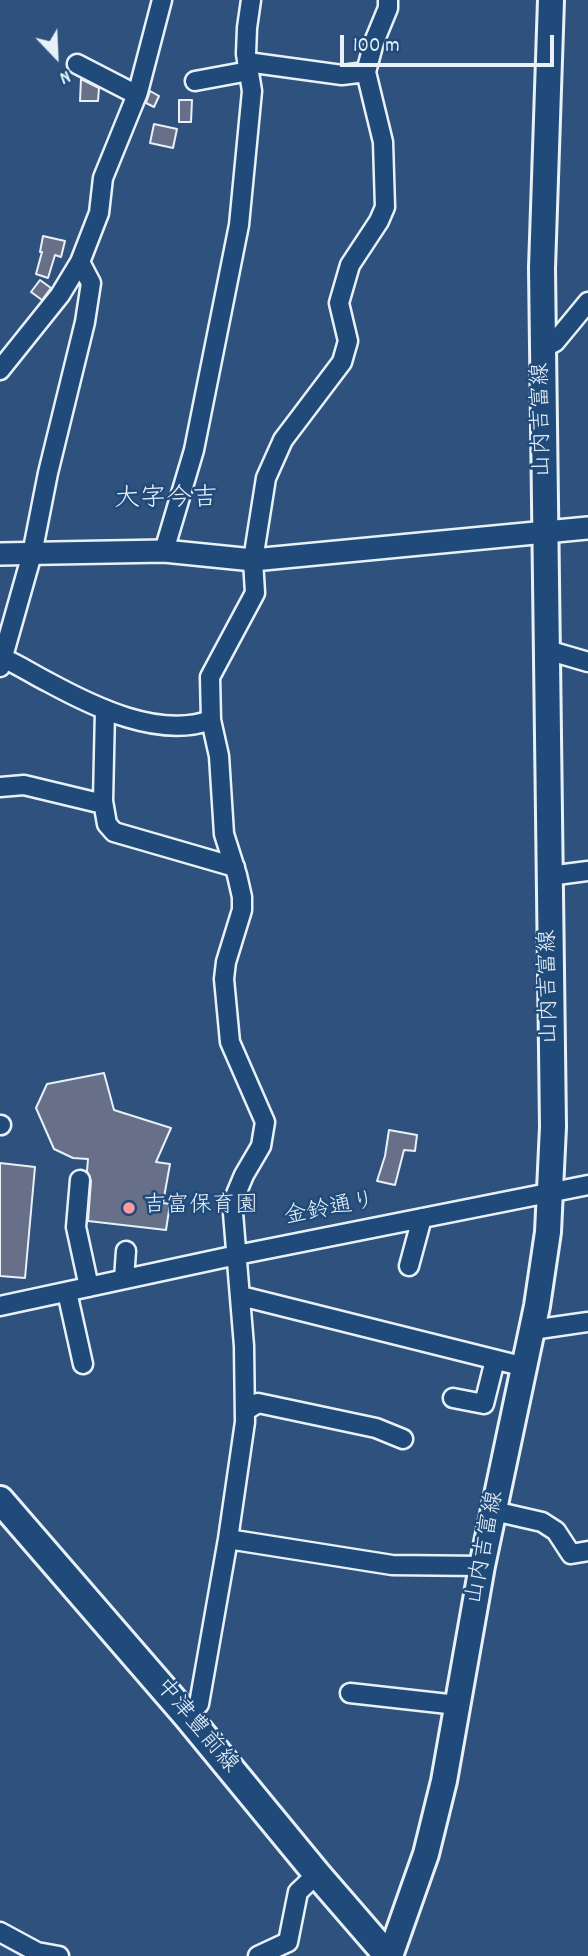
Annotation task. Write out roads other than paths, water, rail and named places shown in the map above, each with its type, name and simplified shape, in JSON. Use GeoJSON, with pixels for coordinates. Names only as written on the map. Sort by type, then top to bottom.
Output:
{"type":"FeatureCollection","features":[{"type":"Feature","properties":{"kind":"main road","name":"山内吉富線"},"geometry":{"type":"LineString","coordinates":[[389,1956],[426,1854],[444,1781],[482,1566],[533,1330],[548,1232],[552,1127],[542,268],[551,0]]}},
{"type":"Feature","properties":{"kind":"main road","name":"中津豊前線"},"geometry":{"type":"LineString","coordinates":[[0,1500],[389,1956]]}},
{"type":"Feature","properties":{"kind":"street"},"geometry":{"type":"LineString","coordinates":[[0,370],[60,295],[80,262],[99,213],[103,178],[137,94],[162,0]]}},
{"type":"Feature","properties":{"kind":"street"},"geometry":{"type":"LineString","coordinates":[[164,551],[194,450],[239,225],[252,91],[247,28],[251,0]]}},
{"type":"Feature","properties":{"kind":"street"},"geometry":{"type":"LineString","coordinates":[[187,1716],[199,1704],[228,1539],[245,1410],[241,1296],[233,1213],[236,1194],[265,1136],[265,1122],[230,1042],[224,979],[226,962],[242,910],[242,897],[224,834],[219,756],[211,720],[210,677],[255,593],[253,560],[266,478],[283,440],[342,362],[348,341],[339,303],[350,265],[385,207],[383,142],[366,72],[374,42],[388,8],[388,0]]}},
{"type":"Feature","properties":{"kind":"street"},"geometry":{"type":"LineString","coordinates":[[77,64],[137,94]]}},
{"type":"Feature","properties":{"kind":"street"},"geometry":{"type":"LineString","coordinates":[[195,81],[248,67],[342,75],[366,72]]}},
{"type":"Feature","properties":{"kind":"street"},"geometry":{"type":"LineString","coordinates":[[80,262],[91,284],[85,322],[48,473],[32,554],[1,661],[104,710],[161,725],[186,726],[211,720]]}},
{"type":"Feature","properties":{"kind":"street"},"geometry":{"type":"LineString","coordinates":[[543,348],[555,342],[588,302]]}},
{"type":"Feature","properties":{"kind":"street"},"geometry":{"type":"LineString","coordinates":[[0,554],[164,551],[253,560],[588,528]]}},
{"type":"Feature","properties":{"kind":"street"},"geometry":{"type":"LineString","coordinates":[[547,650],[588,662]]}},
{"type":"Feature","properties":{"kind":"street"},"geometry":{"type":"LineString","coordinates":[[104,710],[103,804],[107,824],[114,832],[235,867]]}},
{"type":"Feature","properties":{"kind":"street"},"geometry":{"type":"LineString","coordinates":[[0,787],[24,785],[103,804]]}},
{"type":"Feature","properties":{"kind":"street"},"geometry":{"type":"LineString","coordinates":[[549,876],[588,871]]}},
{"type":"Feature","properties":{"kind":"street"},"geometry":{"type":"LineString","coordinates":[[80,1180],[76,1227],[89,1287]]}},
{"type":"Feature","properties":{"kind":"street","name":"金鈴通り"},"geometry":{"type":"LineString","coordinates":[[0,1306],[237,1255],[588,1185]]}},
{"type":"Feature","properties":{"kind":"street"},"geometry":{"type":"LineString","coordinates":[[409,1266],[422,1218]]}},
{"type":"Feature","properties":{"kind":"street"},"geometry":{"type":"LineString","coordinates":[[124,1279],[126,1251]]}},
{"type":"Feature","properties":{"kind":"street"},"geometry":{"type":"LineString","coordinates":[[68,1292],[83,1364]]}},
{"type":"Feature","properties":{"kind":"street"},"geometry":{"type":"LineString","coordinates":[[241,1296],[524,1367]]}},
{"type":"Feature","properties":{"kind":"street"},"geometry":{"type":"LineString","coordinates":[[533,1330],[588,1322]]}},
{"type":"Feature","properties":{"kind":"street"},"geometry":{"type":"LineString","coordinates":[[453,1398],[484,1404],[495,1360]]}},
{"type":"Feature","properties":{"kind":"street"},"geometry":{"type":"LineString","coordinates":[[245,1410],[258,1403],[376,1428],[403,1438]]}},
{"type":"Feature","properties":{"kind":"street"},"geometry":{"type":"LineString","coordinates":[[494,1511],[542,1522],[556,1531],[570,1554],[588,1552]]}},
{"type":"Feature","properties":{"kind":"street"},"geometry":{"type":"LineString","coordinates":[[228,1539],[393,1565],[482,1566]]}},
{"type":"Feature","properties":{"kind":"street"},"geometry":{"type":"LineString","coordinates":[[350,1693],[457,1705]]}},
{"type":"Feature","properties":{"kind":"street"},"geometry":{"type":"LineString","coordinates":[[258,1956],[288,1942],[298,1892],[317,1874]]}},
{"type":"Feature","properties":{"kind":"street"},"geometry":{"type":"LineString","coordinates":[[0,1932],[37,1952],[59,1956]]}},
{"type":"Feature","properties":{"kind":"place","name":"吉富保育園"},"geometry":{"type":"Point","coordinates":[129,1208]}},
{"type":"Feature","properties":{"kind":"district","name":"大字今吉"},"geometry":{"type":"Point","coordinates":[166,501]}}]}
